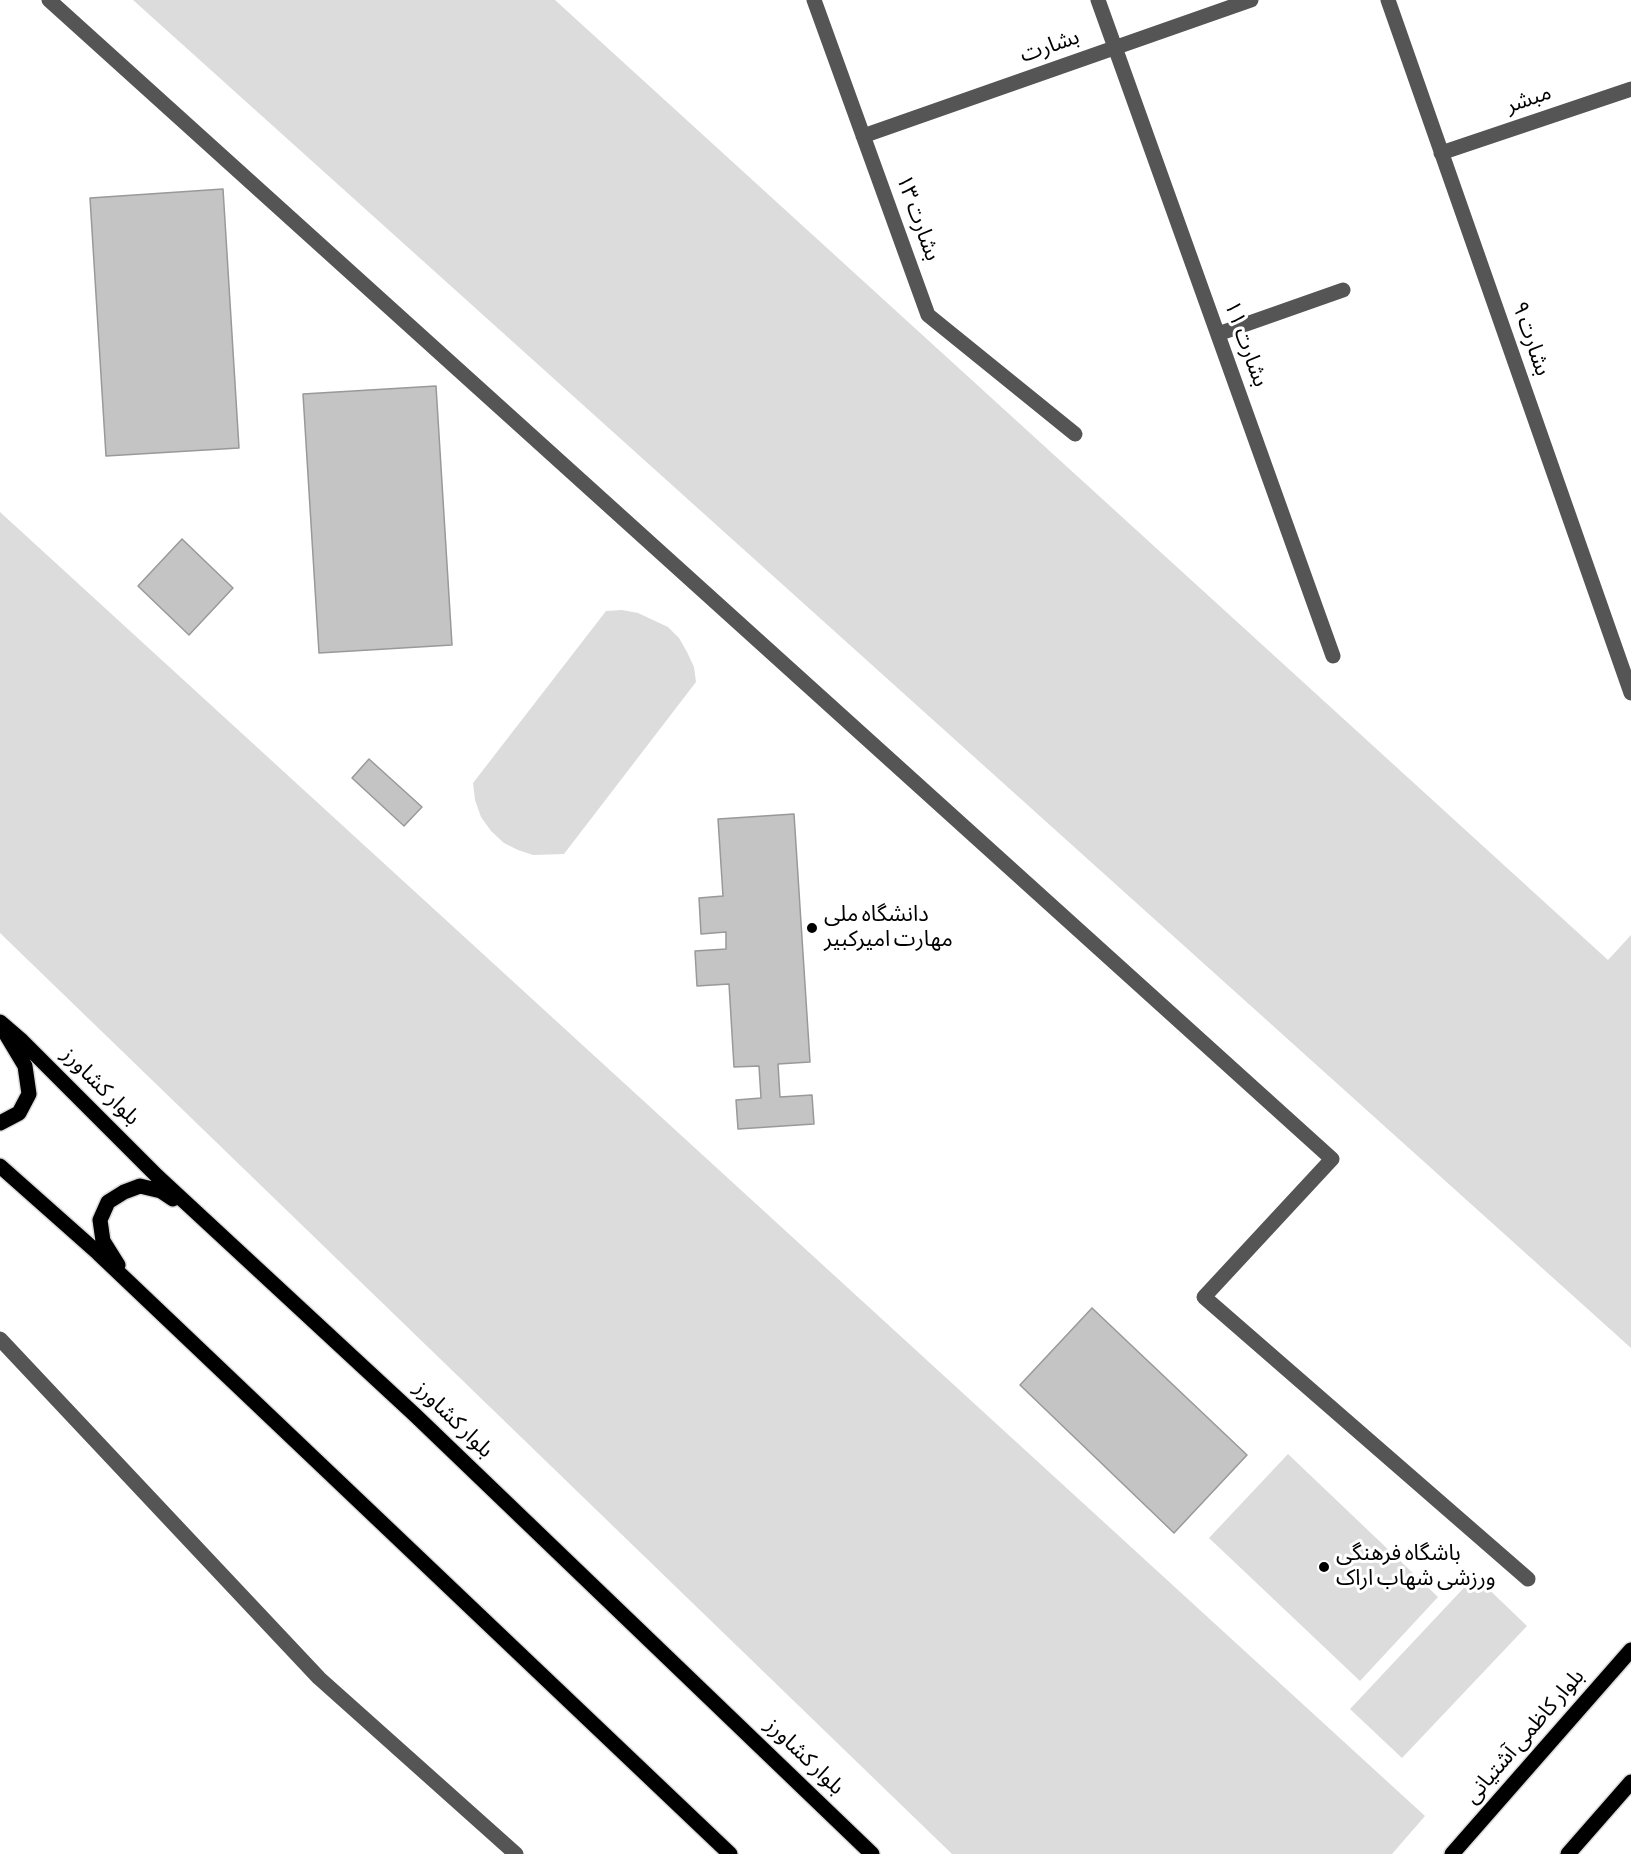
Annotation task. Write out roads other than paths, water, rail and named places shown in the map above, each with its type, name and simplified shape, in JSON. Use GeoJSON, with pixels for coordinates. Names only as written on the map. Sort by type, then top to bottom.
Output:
{"type":"FeatureCollection","features":[{"type":"Feature","properties":{"kind":"main road"},"geometry":{"type":"LineString","coordinates":[[0,1023],[25,1066],[29,1094],[19,1113],[0,1123]]}},
{"type":"Feature","properties":{"kind":"main road","name":"بلوار کشاورز"},"geometry":{"type":"LineString","coordinates":[[0,1023],[22,1041],[157,1176],[415,1415],[872,1854]]}},
{"type":"Feature","properties":{"kind":"main road"},"geometry":{"type":"LineString","coordinates":[[0,1166],[130,1285],[730,1854]]}},
{"type":"Feature","properties":{"kind":"main road"},"geometry":{"type":"LineString","coordinates":[[130,1285],[103,1241],[100,1220],[108,1202],[124,1191],[141,1186],[161,1191],[199,1215]]}},
{"type":"Feature","properties":{"kind":"main road","name":"بلوار کاظمی آشتیانی"},"geometry":{"type":"LineString","coordinates":[[1452,1854],[1631,1650]]}},
{"type":"Feature","properties":{"kind":"main road"},"geometry":{"type":"LineString","coordinates":[[1568,1854],[1631,1782]]}},
{"type":"Feature","properties":{"kind":"street"},"geometry":{"type":"LineString","coordinates":[[49,0],[1332,1159],[1204,1297],[1528,1579]]}},
{"type":"Feature","properties":{"kind":"street","name":"بشارت ۱۳"},"geometry":{"type":"LineString","coordinates":[[814,0],[928,315],[1075,434]]}},
{"type":"Feature","properties":{"kind":"street","name":"بشارت ۱۱"},"geometry":{"type":"LineString","coordinates":[[1098,0],[1333,656]]}},
{"type":"Feature","properties":{"kind":"street","name":"بشارت"},"geometry":{"type":"LineString","coordinates":[[863,136],[1251,0]]}},
{"type":"Feature","properties":{"kind":"street","name":"بشارت ۹"},"geometry":{"type":"LineString","coordinates":[[1388,0],[1631,693]]}},
{"type":"Feature","properties":{"kind":"street","name":"مبشر"},"geometry":{"type":"LineString","coordinates":[[1441,153],[1631,89]]}},
{"type":"Feature","properties":{"kind":"street"},"geometry":{"type":"LineString","coordinates":[[1218,334],[1343,290]]}},
{"type":"Feature","properties":{"kind":"street"},"geometry":{"type":"LineString","coordinates":[[0,1339],[319,1678],[516,1854]]}},
{"type":"Feature","properties":{"kind":"place","name":"دانشگاه ملی مهارت امیرکبیر"},"geometry":{"type":"Point","coordinates":[812,928]}},
{"type":"Feature","properties":{"kind":"place","name":"باشگاه فرهنگی ورزشی شهاب اراک"},"geometry":{"type":"Point","coordinates":[1324,1567]}}]}
